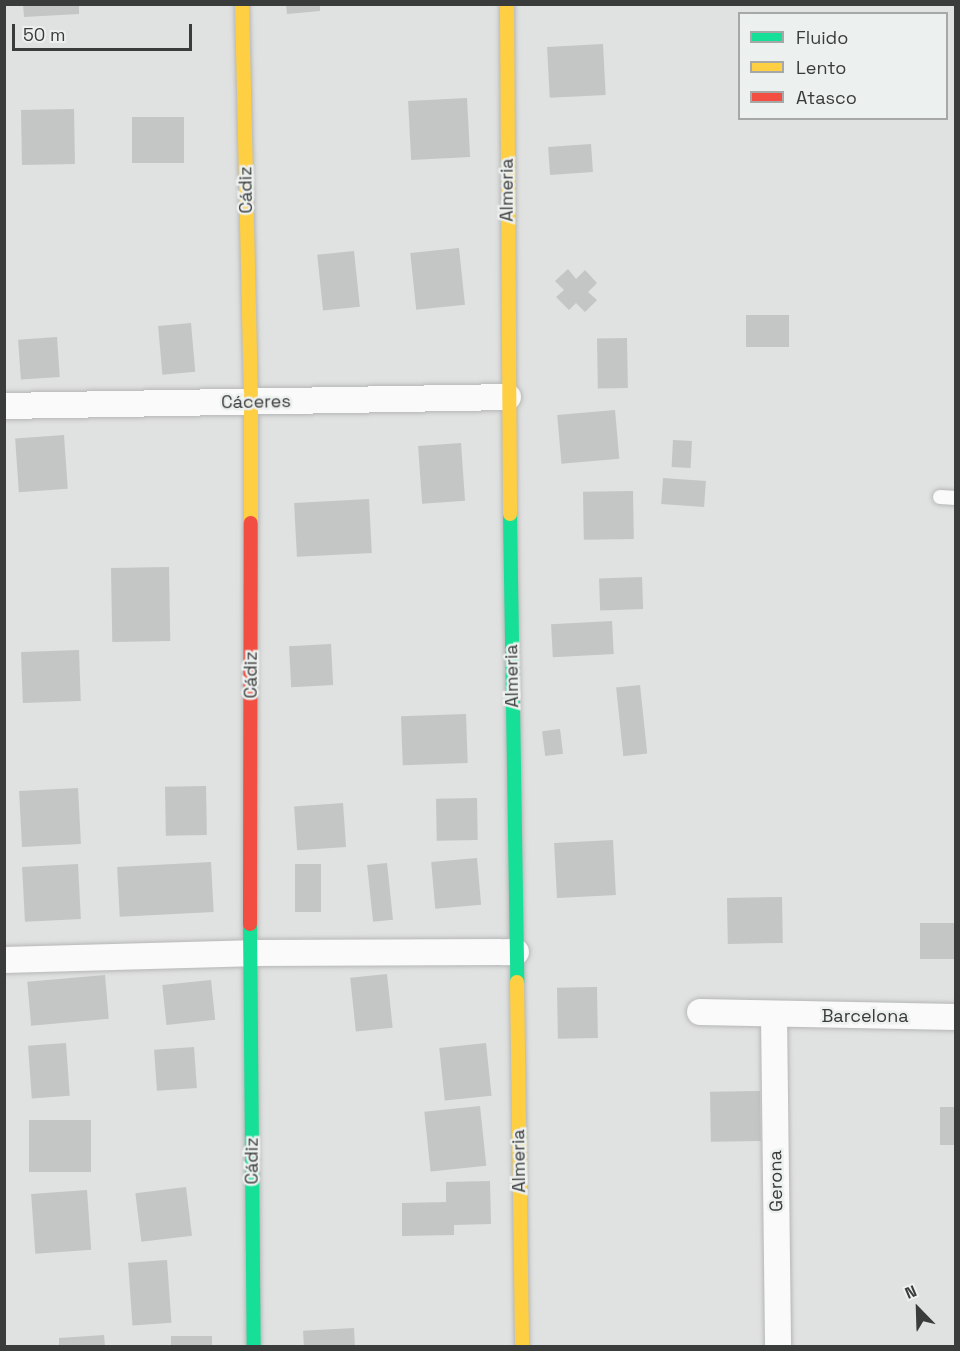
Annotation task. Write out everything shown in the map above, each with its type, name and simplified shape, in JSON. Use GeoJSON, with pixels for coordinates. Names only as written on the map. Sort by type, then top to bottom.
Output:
{"type":"FeatureCollection","features":[{"type":"Feature","properties":{"kind":"street","name":"Cádiz"},"geometry":{"type":"LineString","coordinates":[[242,4],[251,402],[250,952],[254,1347]]}},
{"type":"Feature","properties":{"kind":"street","name":"Almeria"},"geometry":{"type":"LineString","coordinates":[[507,4],[508,397],[522,1347]]}},
{"type":"Feature","properties":{"kind":"street","name":"Cáceres"},"geometry":{"type":"LineString","coordinates":[[4,406],[508,397]]}},
{"type":"Feature","properties":{"kind":"street"},"geometry":{"type":"LineString","coordinates":[[4,960],[250,952],[516,952]]}},
{"type":"Feature","properties":{"kind":"street","name":"Barcelona"},"geometry":{"type":"LineString","coordinates":[[700,1012],[956,1017]]}},
{"type":"Feature","properties":{"kind":"street","name":"Gerona"},"geometry":{"type":"LineString","coordinates":[[774,1015],[778,1347]]}},
{"type":"Feature","properties":{"kind":"lane"},"geometry":{"type":"LineString","coordinates":[[940,497],[956,498]]}},
{"type":"Feature","properties":{"kind":"building"},"geometry":{"type":"Polygon","coordinates":[[[23,4],[79,4],[79,14],[24,17],[23,4]]]}},
{"type":"Feature","properties":{"kind":"building"},"geometry":{"type":"Polygon","coordinates":[[[286,4],[320,4],[320,11],[287,14],[286,4]]]}},
{"type":"Feature","properties":{"kind":"building"},"geometry":{"type":"Polygon","coordinates":[[[603,44],[606,95],[550,98],[547,47],[603,44]]]}},
{"type":"Feature","properties":{"kind":"building"},"geometry":{"type":"Polygon","coordinates":[[[467,98],[470,157],[411,160],[408,101],[467,98]]]}},
{"type":"Feature","properties":{"kind":"building"},"geometry":{"type":"Polygon","coordinates":[[[74,109],[75,164],[22,165],[21,110],[74,109]]]}},
{"type":"Feature","properties":{"kind":"building"},"geometry":{"type":"Polygon","coordinates":[[[132,117],[184,117],[184,163],[132,163],[132,117]]]}},
{"type":"Feature","properties":{"kind":"building"},"geometry":{"type":"Polygon","coordinates":[[[591,144],[593,172],[550,175],[548,147],[591,144]]]}},
{"type":"Feature","properties":{"kind":"building"},"geometry":{"type":"Polygon","coordinates":[[[459,248],[465,305],[416,310],[410,253],[459,248]]]}},
{"type":"Feature","properties":{"kind":"building"},"geometry":{"type":"Polygon","coordinates":[[[354,251],[360,307],[323,311],[317,255],[354,251]]]}},
{"type":"Feature","properties":{"kind":"building"},"geometry":{"type":"Polygon","coordinates":[[[568,269],[576,279],[585,270],[597,283],[588,292],[597,300],[585,312],[576,303],[569,310],[556,297],[564,290],[555,281],[568,269]]]}},
{"type":"Feature","properties":{"kind":"building"},"geometry":{"type":"Polygon","coordinates":[[[746,315],[789,315],[789,347],[746,347],[746,315]]]}},
{"type":"Feature","properties":{"kind":"building"},"geometry":{"type":"Polygon","coordinates":[[[191,323],[195,372],[162,375],[158,326],[191,323]]]}},
{"type":"Feature","properties":{"kind":"building"},"geometry":{"type":"Polygon","coordinates":[[[57,337],[60,377],[21,380],[18,340],[57,337]]]}},
{"type":"Feature","properties":{"kind":"building"},"geometry":{"type":"Polygon","coordinates":[[[627,338],[628,388],[598,389],[597,339],[627,338]]]}},
{"type":"Feature","properties":{"kind":"building"},"geometry":{"type":"Polygon","coordinates":[[[615,410],[619,459],[561,464],[557,415],[615,410]]]}},
{"type":"Feature","properties":{"kind":"building"},"geometry":{"type":"Polygon","coordinates":[[[64,435],[68,489],[19,492],[15,438],[64,435]]]}},
{"type":"Feature","properties":{"kind":"building"},"geometry":{"type":"Polygon","coordinates":[[[673,440],[692,441],[691,468],[672,467],[673,440]]]}},
{"type":"Feature","properties":{"kind":"building"},"geometry":{"type":"Polygon","coordinates":[[[461,443],[465,501],[422,504],[418,446],[461,443]]]}},
{"type":"Feature","properties":{"kind":"building"},"geometry":{"type":"Polygon","coordinates":[[[663,478],[706,481],[704,507],[661,504],[663,478]]]}},
{"type":"Feature","properties":{"kind":"building"},"geometry":{"type":"Polygon","coordinates":[[[633,491],[634,539],[584,540],[583,492],[633,491]]]}},
{"type":"Feature","properties":{"kind":"building"},"geometry":{"type":"Polygon","coordinates":[[[369,499],[372,553],[297,557],[294,503],[369,499]]]}},
{"type":"Feature","properties":{"kind":"building"},"geometry":{"type":"Polygon","coordinates":[[[169,567],[170,641],[112,642],[111,568],[169,567]]]}},
{"type":"Feature","properties":{"kind":"building"},"geometry":{"type":"Polygon","coordinates":[[[642,577],[643,609],[600,610],[599,579],[642,577]]]}},
{"type":"Feature","properties":{"kind":"building"},"geometry":{"type":"Polygon","coordinates":[[[612,621],[614,654],[553,657],[551,624],[612,621]]]}},
{"type":"Feature","properties":{"kind":"building"},"geometry":{"type":"Polygon","coordinates":[[[331,644],[333,685],[291,687],[289,646],[331,644]]]}},
{"type":"Feature","properties":{"kind":"building"},"geometry":{"type":"Polygon","coordinates":[[[79,650],[81,701],[23,703],[21,652],[79,650]]]}},
{"type":"Feature","properties":{"kind":"building"},"geometry":{"type":"Polygon","coordinates":[[[640,685],[647,754],[623,756],[616,688],[640,685]]]}},
{"type":"Feature","properties":{"kind":"building"},"geometry":{"type":"Polygon","coordinates":[[[466,714],[468,763],[403,765],[401,716],[466,714]]]}},
{"type":"Feature","properties":{"kind":"building"},"geometry":{"type":"Polygon","coordinates":[[[560,729],[563,754],[545,756],[542,731],[560,729]]]}},
{"type":"Feature","properties":{"kind":"building"},"geometry":{"type":"Polygon","coordinates":[[[206,786],[207,835],[166,836],[165,787],[206,786]]]}},
{"type":"Feature","properties":{"kind":"building"},"geometry":{"type":"Polygon","coordinates":[[[78,788],[81,844],[22,847],[19,791],[78,788]]]}},
{"type":"Feature","properties":{"kind":"building"},"geometry":{"type":"Polygon","coordinates":[[[477,798],[478,840],[437,841],[436,799],[477,798]]]}},
{"type":"Feature","properties":{"kind":"building"},"geometry":{"type":"Polygon","coordinates":[[[343,803],[346,847],[297,850],[294,806],[343,803]]]}},
{"type":"Feature","properties":{"kind":"building"},"geometry":{"type":"Polygon","coordinates":[[[613,840],[616,895],[557,898],[554,843],[613,840]]]}},
{"type":"Feature","properties":{"kind":"building"},"geometry":{"type":"Polygon","coordinates":[[[477,858],[481,905],[435,909],[431,862],[477,858]]]}},
{"type":"Feature","properties":{"kind":"building"},"geometry":{"type":"Polygon","coordinates":[[[211,862],[214,912],[120,917],[117,867],[211,862]]]}},
{"type":"Feature","properties":{"kind":"building"},"geometry":{"type":"Polygon","coordinates":[[[387,863],[393,920],[373,922],[367,865],[387,863]]]}},
{"type":"Feature","properties":{"kind":"building"},"geometry":{"type":"Polygon","coordinates":[[[78,864],[81,919],[25,922],[22,867],[78,864]]]}},
{"type":"Feature","properties":{"kind":"building"},"geometry":{"type":"Polygon","coordinates":[[[295,864],[321,864],[321,912],[295,912],[295,864]]]}},
{"type":"Feature","properties":{"kind":"building"},"geometry":{"type":"Polygon","coordinates":[[[782,897],[783,943],[728,944],[727,898],[782,897]]]}},
{"type":"Feature","properties":{"kind":"building"},"geometry":{"type":"Polygon","coordinates":[[[920,923],[956,923],[956,959],[920,959],[920,923]]]}},
{"type":"Feature","properties":{"kind":"building"},"geometry":{"type":"Polygon","coordinates":[[[387,974],[393,1028],[356,1032],[350,978],[387,974]]]}},
{"type":"Feature","properties":{"kind":"building"},"geometry":{"type":"Polygon","coordinates":[[[105,975],[109,1019],[31,1026],[27,982],[105,975]]]}},
{"type":"Feature","properties":{"kind":"building"},"geometry":{"type":"Polygon","coordinates":[[[211,980],[215,1020],[166,1025],[162,985],[211,980]]]}},
{"type":"Feature","properties":{"kind":"building"},"geometry":{"type":"Polygon","coordinates":[[[597,987],[598,1038],[558,1039],[557,988],[597,987]]]}},
{"type":"Feature","properties":{"kind":"building"},"geometry":{"type":"Polygon","coordinates":[[[66,1043],[70,1096],[32,1099],[28,1046],[66,1043]]]}},
{"type":"Feature","properties":{"kind":"building"},"geometry":{"type":"Polygon","coordinates":[[[486,1043],[492,1096],[445,1101],[439,1048],[486,1043]]]}},
{"type":"Feature","properties":{"kind":"building"},"geometry":{"type":"Polygon","coordinates":[[[194,1047],[197,1088],[157,1091],[154,1050],[194,1047]]]}},
{"type":"Feature","properties":{"kind":"building"},"geometry":{"type":"Polygon","coordinates":[[[760,1091],[761,1141],[711,1142],[710,1092],[760,1091]]]}},
{"type":"Feature","properties":{"kind":"building"},"geometry":{"type":"Polygon","coordinates":[[[480,1106],[486,1166],[431,1172],[424,1112],[480,1106]]]}},
{"type":"Feature","properties":{"kind":"building"},"geometry":{"type":"Polygon","coordinates":[[[940,1107],[956,1107],[956,1145],[940,1145],[940,1107]]]}},
{"type":"Feature","properties":{"kind":"building"},"geometry":{"type":"Polygon","coordinates":[[[29,1120],[91,1120],[91,1172],[29,1172],[29,1120]]]}},
{"type":"Feature","properties":{"kind":"building"},"geometry":{"type":"Polygon","coordinates":[[[490,1181],[491,1224],[454,1225],[454,1235],[402,1236],[402,1203],[446,1202],[446,1182],[490,1181]]]}},
{"type":"Feature","properties":{"kind":"building"},"geometry":{"type":"Polygon","coordinates":[[[186,1187],[192,1236],[141,1242],[135,1193],[186,1187]]]}},
{"type":"Feature","properties":{"kind":"building"},"geometry":{"type":"Polygon","coordinates":[[[87,1190],[91,1250],[35,1254],[31,1194],[87,1190]]]}},
{"type":"Feature","properties":{"kind":"building"},"geometry":{"type":"Polygon","coordinates":[[[167,1260],[171,1323],[132,1326],[128,1263],[167,1260]]]}},
{"type":"Feature","properties":{"kind":"building"},"geometry":{"type":"Polygon","coordinates":[[[354,1328],[355,1346],[304,1346],[303,1331],[354,1328]]]}},
{"type":"Feature","properties":{"kind":"building"},"geometry":{"type":"Polygon","coordinates":[[[104,1335],[105,1346],[59,1346],[59,1338],[104,1335]]]}},
{"type":"Feature","properties":{"kind":"building"},"geometry":{"type":"Polygon","coordinates":[[[171,1336],[212,1336],[212,1346],[171,1346],[171,1336]]]}},
{"type":"Feature","properties":{"kind":"traffic: fast"},"geometry":{"type":"LineString","coordinates":[[510,514],[517,982]]}},
{"type":"Feature","properties":{"kind":"traffic: fast"},"geometry":{"type":"LineString","coordinates":[[250,924],[254,1346]]}},
{"type":"Feature","properties":{"kind":"traffic: slow"},"geometry":{"type":"LineString","coordinates":[[242,4],[251,402],[251,523]]}},
{"type":"Feature","properties":{"kind":"traffic: slow"},"geometry":{"type":"LineString","coordinates":[[507,4],[510,514]]}},
{"type":"Feature","properties":{"kind":"traffic: slow"},"geometry":{"type":"LineString","coordinates":[[517,982],[522,1346]]}},
{"type":"Feature","properties":{"kind":"traffic: jam"},"geometry":{"type":"LineString","coordinates":[[250,924],[251,523]]}}]}
